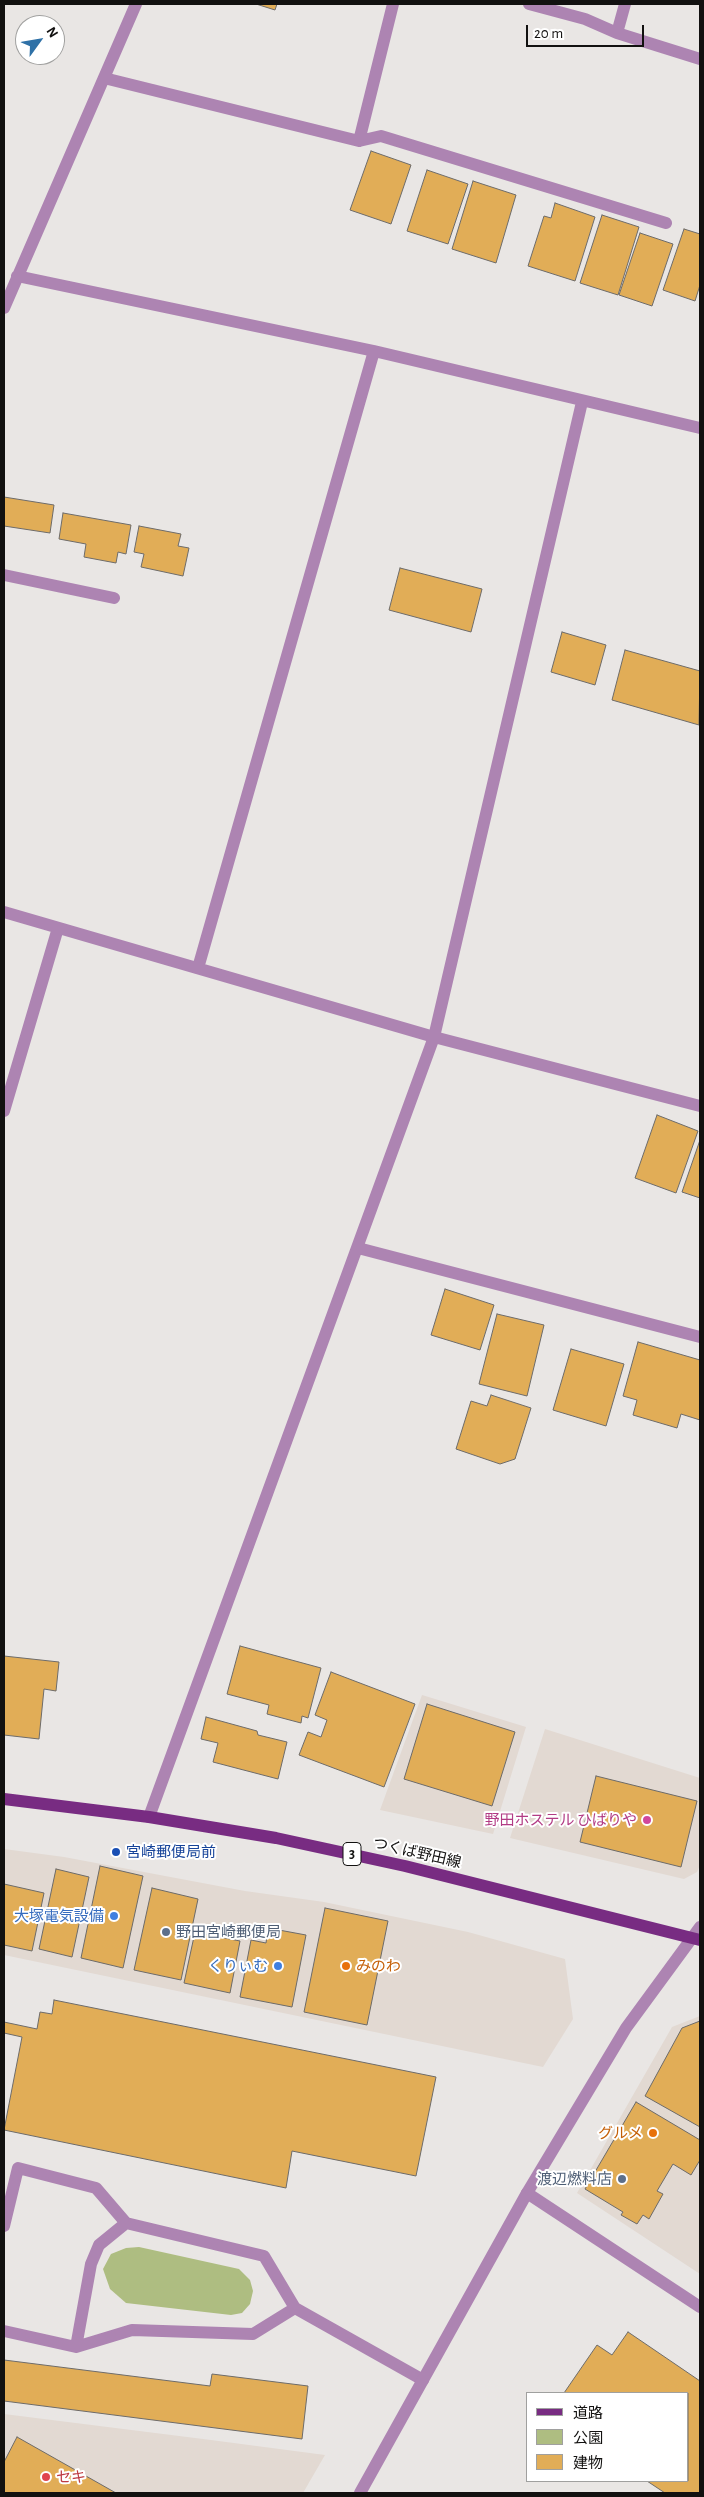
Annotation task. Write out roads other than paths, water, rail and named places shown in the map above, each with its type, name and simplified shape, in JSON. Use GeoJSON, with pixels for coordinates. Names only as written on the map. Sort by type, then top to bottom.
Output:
{"type":"FeatureCollection","features":[{"type":"Feature","properties":{"kind":"main road","name":"つくば野田線"},"geometry":{"type":"LineString","coordinates":[[4,1799],[149,1817],[276,1838],[698,1935]]}},
{"type":"Feature","properties":{"kind":"street"},"geometry":{"type":"LineString","coordinates":[[4,308],[136,4]]}},
{"type":"Feature","properties":{"kind":"street"},"geometry":{"type":"LineString","coordinates":[[359,141],[393,4]]}},
{"type":"Feature","properties":{"kind":"street"},"geometry":{"type":"LineString","coordinates":[[529,4],[586,19],[618,33],[700,59]]}},
{"type":"Feature","properties":{"kind":"street"},"geometry":{"type":"LineString","coordinates":[[618,33],[625,4]]}},
{"type":"Feature","properties":{"kind":"street"},"geometry":{"type":"LineString","coordinates":[[104,78],[359,141],[381,136],[666,223]]}},
{"type":"Feature","properties":{"kind":"street"},"geometry":{"type":"LineString","coordinates":[[17,276],[374,351],[582,402],[700,428]]}},
{"type":"Feature","properties":{"kind":"street"},"geometry":{"type":"LineString","coordinates":[[198,968],[374,351]]}},
{"type":"Feature","properties":{"kind":"street"},"geometry":{"type":"LineString","coordinates":[[149,1817],[434,1037],[582,402]]}},
{"type":"Feature","properties":{"kind":"street"},"geometry":{"type":"LineString","coordinates":[[4,575],[114,598]]}},
{"type":"Feature","properties":{"kind":"street"},"geometry":{"type":"LineString","coordinates":[[4,912],[434,1037],[700,1106]]}},
{"type":"Feature","properties":{"kind":"street"},"geometry":{"type":"LineString","coordinates":[[4,1111],[58,928]]}},
{"type":"Feature","properties":{"kind":"street"},"geometry":{"type":"LineString","coordinates":[[358,1248],[700,1337]]}},
{"type":"Feature","properties":{"kind":"street"},"geometry":{"type":"LineString","coordinates":[[360,2493],[527,2193],[626,2028],[644,2000],[698,1935]]}},
{"type":"Feature","properties":{"kind":"street"},"geometry":{"type":"LineString","coordinates":[[4,2226],[18,2168],[96,2188],[126,2223],[264,2256],[295,2308],[423,2380]]}},
{"type":"Feature","properties":{"kind":"street"},"geometry":{"type":"LineString","coordinates":[[527,2193],[700,2307]]}},
{"type":"Feature","properties":{"kind":"street"},"geometry":{"type":"LineString","coordinates":[[76,2347],[91,2264],[99,2245],[126,2223]]}},
{"type":"Feature","properties":{"kind":"street"},"geometry":{"type":"LineString","coordinates":[[4,2331],[76,2347],[132,2330],[252,2334],[295,2308]]}},
{"type":"Feature","properties":{"kind":"place","name":"野田ホステル ひばりや"},"geometry":{"type":"Point","coordinates":[647,1820]}},
{"type":"Feature","properties":{"kind":"place","name":"宮崎郵便局前"},"geometry":{"type":"Point","coordinates":[116,1852]}},
{"type":"Feature","properties":{"kind":"place","name":"大塚電気設備"},"geometry":{"type":"Point","coordinates":[114,1916]}},
{"type":"Feature","properties":{"kind":"place","name":"野田宮崎郵便局"},"geometry":{"type":"Point","coordinates":[166,1932]}},
{"type":"Feature","properties":{"kind":"place","name":"くりぃむ"},"geometry":{"type":"Point","coordinates":[278,1966]}},
{"type":"Feature","properties":{"kind":"place","name":"みのわ"},"geometry":{"type":"Point","coordinates":[346,1966]}},
{"type":"Feature","properties":{"kind":"place","name":"グルメ"},"geometry":{"type":"Point","coordinates":[653,2133]}},
{"type":"Feature","properties":{"kind":"place","name":"渡辺燃料店"},"geometry":{"type":"Point","coordinates":[622,2179]}},
{"type":"Feature","properties":{"kind":"place","name":"セキ"},"geometry":{"type":"Point","coordinates":[46,2477]}}]}
